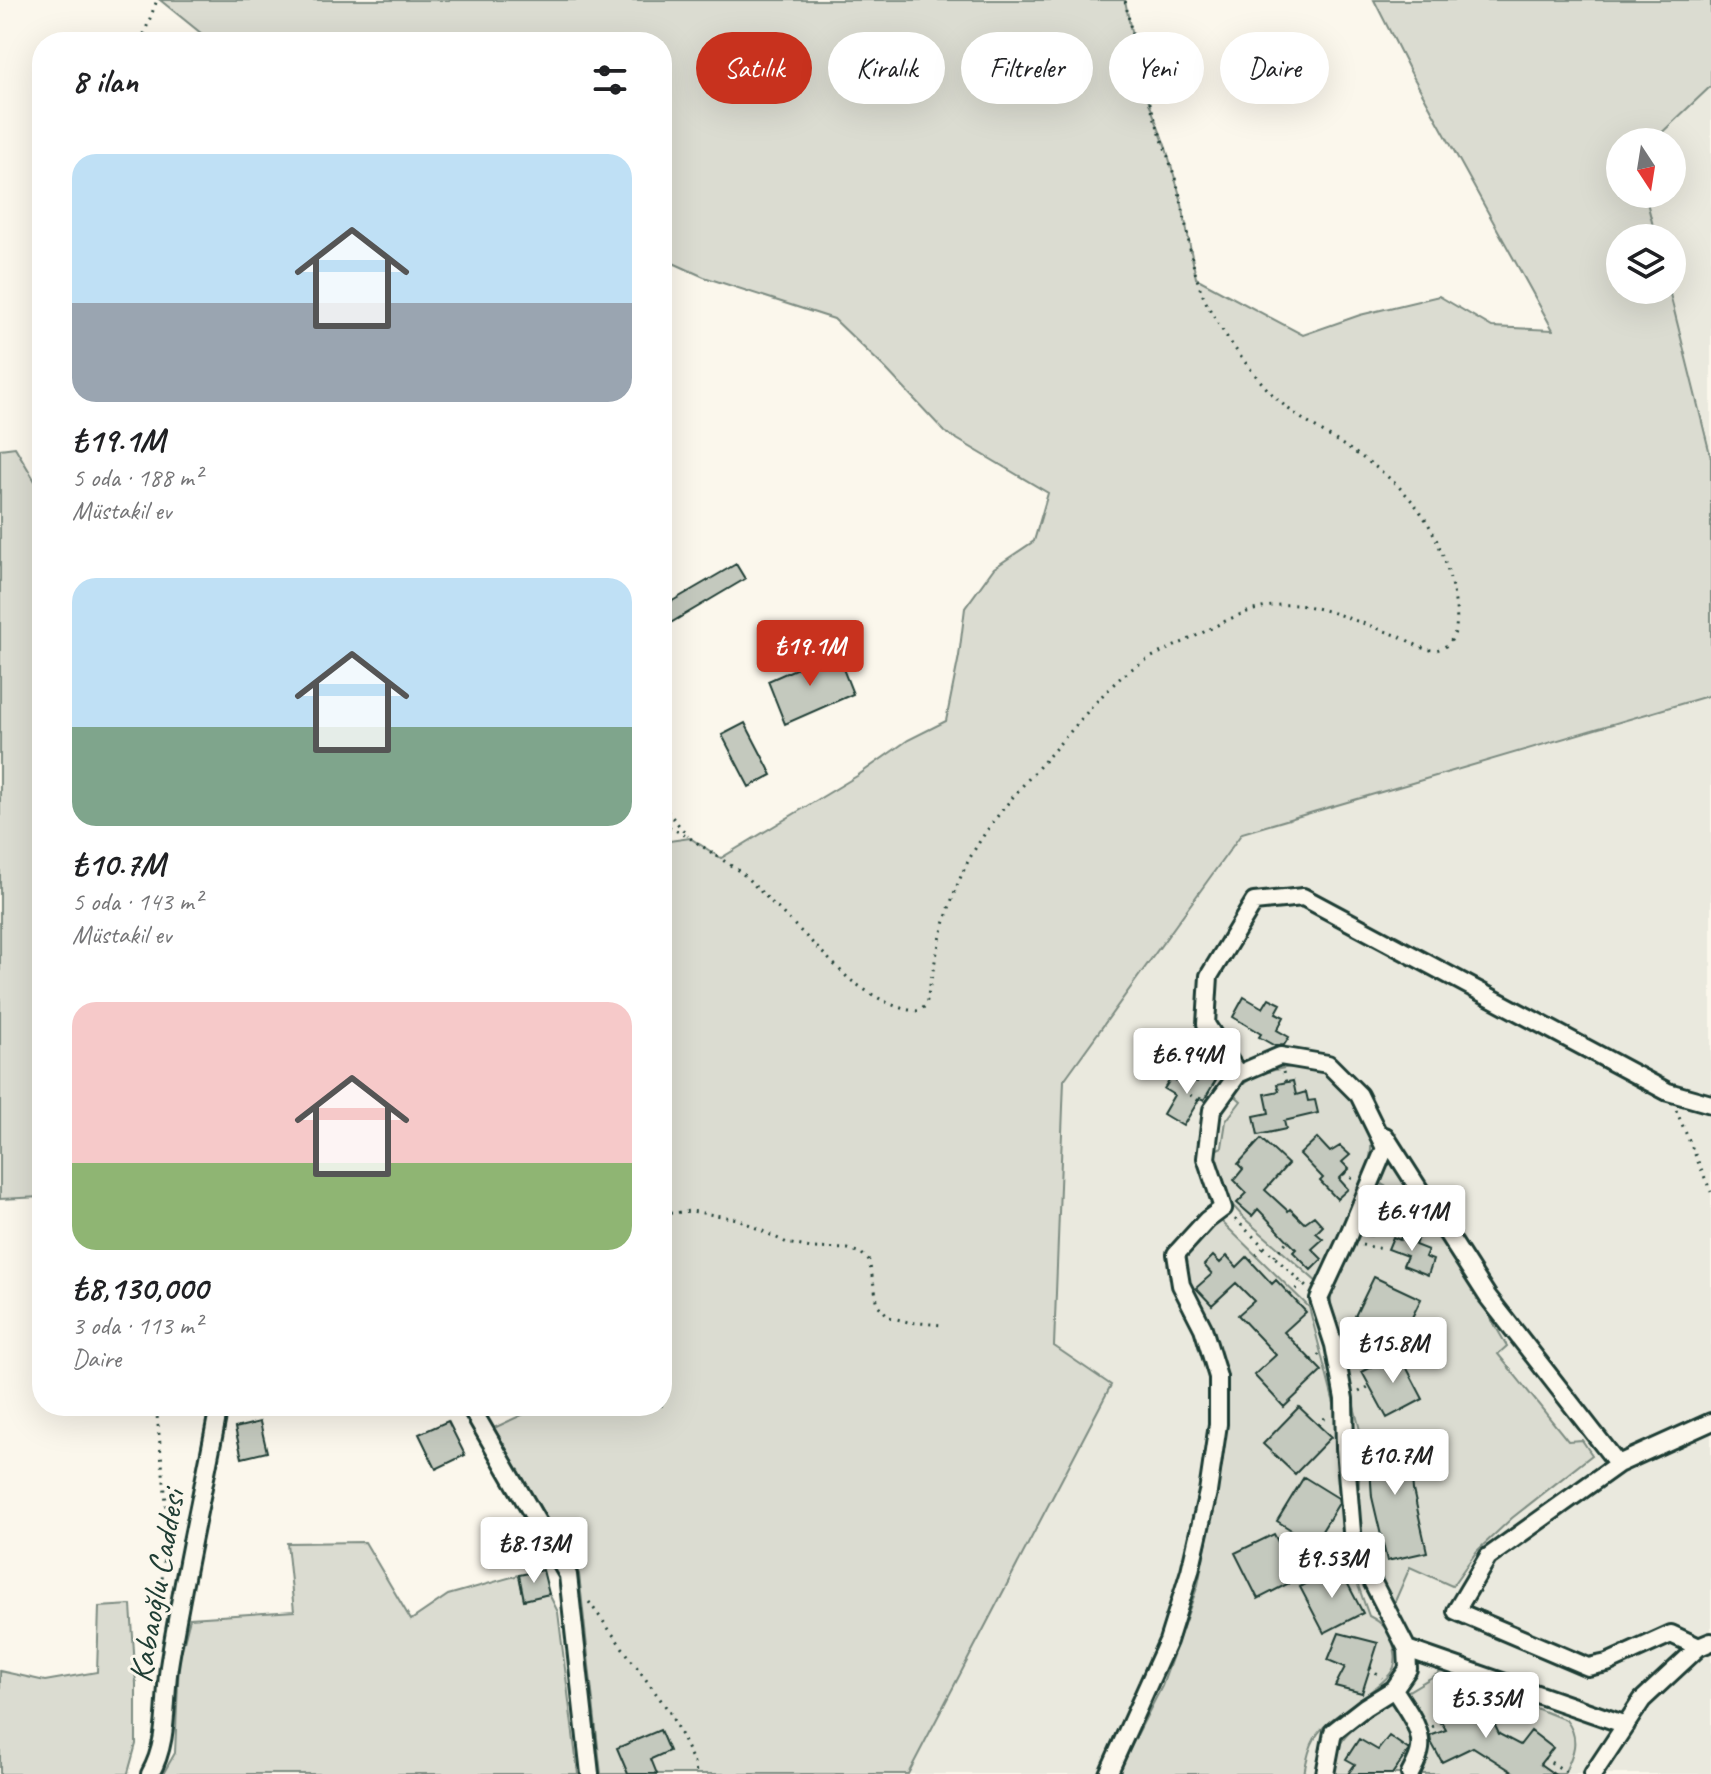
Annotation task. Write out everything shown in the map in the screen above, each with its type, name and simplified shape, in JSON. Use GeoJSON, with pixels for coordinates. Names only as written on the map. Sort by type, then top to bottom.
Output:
{"type":"FeatureCollection","features":[{"type":"Feature","properties":{"kind":"street"},"geometry":{"type":"LineString","coordinates":[[1238,1074],[1206,1024],[1209,976],[1254,902],[1303,897],[1668,1092],[1711,1104]]}},
{"type":"Feature","properties":{"kind":"street"},"geometry":{"type":"LineString","coordinates":[[1108,1774],[1168,1641],[1190,1571],[1208,1492],[1218,1424],[1218,1377],[1203,1328],[1181,1285],[1176,1254],[1207,1220],[1223,1208],[1206,1158],[1212,1110],[1238,1074],[1280,1056],[1328,1064],[1359,1095],[1488,1297],[1618,1464]]}},
{"type":"Feature","properties":{"kind":"street"},"geometry":{"type":"LineString","coordinates":[[1325,1774],[1333,1732],[1394,1689],[1408,1669],[1407,1649],[1353,1544],[1344,1399],[1334,1345],[1319,1299],[1385,1148],[1359,1095]]}},
{"type":"Feature","properties":{"kind":"street","name":"Kabaoğlu Caddesi"},"geometry":{"type":"LineString","coordinates":[[150,1774],[163,1741],[169,1664],[217,1416]]}},
{"type":"Feature","properties":{"kind":"street"},"geometry":{"type":"LineString","coordinates":[[476,1416],[568,1575],[590,1774]]}},
{"type":"Feature","properties":{"kind":"street"},"geometry":{"type":"LineString","coordinates":[[1705,1645],[1671,1634],[1607,1663],[1588,1667],[1456,1611],[1488,1557],[1618,1464],[1711,1422]]}},
{"type":"Feature","properties":{"kind":"street"},"geometry":{"type":"LineString","coordinates":[[1593,1774],[1642,1700],[1705,1645]]}},
{"type":"Feature","properties":{"kind":"street"},"geometry":{"type":"LineString","coordinates":[[1407,1649],[1626,1725]]}},
{"type":"Feature","properties":{"kind":"street"},"geometry":{"type":"LineString","coordinates":[[1394,1689],[1417,1728],[1420,1740],[1420,1752],[1410,1774]]}},
{"type":"Feature","properties":{"kind":"path"},"geometry":{"type":"LineString","coordinates":[[145,32],[157,0]]}},
{"type":"Feature","properties":{"kind":"path"},"geometry":{"type":"LineString","coordinates":[[672,828],[742,873],[849,979],[900,1008],[920,1011],[926,1005],[937,947],[950,904],[975,848],[1008,803],[1106,691],[1130,670],[1242,614],[1281,605],[1317,607],[1397,635],[1429,651],[1441,650],[1449,644],[1457,615],[1454,597],[1446,561],[1422,513],[1406,493],[1385,475],[1277,399],[1254,373],[1208,306],[1196,278],[1181,199],[1150,105],[1125,0]]}},
{"type":"Feature","properties":{"kind":"path"},"geometry":{"type":"LineString","coordinates":[[672,817],[690,838]]}},
{"type":"Feature","properties":{"kind":"path"},"geometry":{"type":"LineString","coordinates":[[1668,1092],[1711,1192]]}},
{"type":"Feature","properties":{"kind":"path"},"geometry":{"type":"LineString","coordinates":[[1223,1208],[1319,1299]]}},
{"type":"Feature","properties":{"kind":"path"},"geometry":{"type":"LineString","coordinates":[[672,1213],[691,1211],[738,1219],[787,1243],[861,1253],[869,1261],[878,1305],[889,1317],[942,1325]]}},
{"type":"Feature","properties":{"kind":"path"},"geometry":{"type":"LineString","coordinates":[[1274,1256],[1288,1240]]}},
{"type":"Feature","properties":{"kind":"path"},"geometry":{"type":"LineString","coordinates":[[1346,1241],[1383,1249]]}},
{"type":"Feature","properties":{"kind":"path"},"geometry":{"type":"LineString","coordinates":[[1251,1261],[1264,1247]]}},
{"type":"Feature","properties":{"kind":"path"},"geometry":{"type":"LineString","coordinates":[[1290,1295],[1302,1283]]}},
{"type":"Feature","properties":{"kind":"path"},"geometry":{"type":"LineString","coordinates":[[1334,1345],[1371,1323]]}},
{"type":"Feature","properties":{"kind":"path"},"geometry":{"type":"LineString","coordinates":[[155,1644],[166,1501],[157,1416]]}},
{"type":"Feature","properties":{"kind":"path"},"geometry":{"type":"LineString","coordinates":[[1287,1560],[1344,1546]]}},
{"type":"Feature","properties":{"kind":"path"},"geometry":{"type":"LineString","coordinates":[[587,1600],[669,1711],[695,1765],[696,1774]]}},
{"type":"Feature","properties":{"kind":"path"},"geometry":{"type":"LineString","coordinates":[[1495,1725],[1515,1686]]}},
{"type":"Feature","properties":{"kind":"path"},"geometry":{"type":"LineString","coordinates":[[1544,1758],[1570,1774]]}},
{"type":"Feature","properties":{"kind":"shaded area"},"geometry":{"type":"Polygon","coordinates":[[[160,0],[1125,0],[1131,32],[1109,32],[1109,104],[1150,104],[1181,199],[1196,278],[1303,335],[1360,315],[1439,296],[1492,327],[1553,330],[1374,0],[1711,0],[1711,86],[1667,128],[1606,128],[1606,208],[1648,208],[1652,224],[1606,224],[1606,304],[1672,304],[1711,458],[1711,695],[1242,833],[1064,1080],[1054,1346],[1111,1385],[908,1774],[601,1774],[579,1574],[494,1428],[520,1416],[672,1416],[672,841],[690,838],[721,858],[857,776],[908,740],[946,721],[965,608],[994,568],[1034,541],[1048,493],[945,432],[834,319],[704,277],[672,263],[672,32],[200,32],[160,0]]]}},
{"type":"Feature","properties":{"kind":"shaded area"},"geometry":{"type":"Polygon","coordinates":[[[1711,86],[1711,458],[1672,304],[1686,304],[1686,224],[1652,224],[1648,208],[1686,208],[1686,128],[1667,128],[1711,86]]]}},
{"type":"Feature","properties":{"kind":"shaded area"},"geometry":{"type":"Polygon","coordinates":[[[15,447],[32,476],[32,1197],[0,1199],[0,449],[15,447]]]}},
{"type":"Feature","properties":{"kind":"shaded area"},"geometry":{"type":"Polygon","coordinates":[[[1711,695],[1711,1774],[908,1774],[1110,1386],[1054,1346],[1064,1080],[1243,833],[1711,695]]]}},
{"type":"Feature","properties":{"kind":"shaded area"},"geometry":{"type":"Polygon","coordinates":[[[1293,1067],[1324,1073],[1340,1083],[1359,1109],[1371,1139],[1368,1170],[1318,1283],[1245,1219],[1224,1196],[1211,1152],[1222,1147],[1226,1121],[1241,1101],[1233,1094],[1260,1074],[1293,1067]]]}},
{"type":"Feature","properties":{"kind":"shaded area"},"geometry":{"type":"Polygon","coordinates":[[[1389,1155],[1507,1346],[1498,1354],[1568,1441],[1582,1440],[1592,1455],[1512,1518],[1477,1551],[1452,1586],[1410,1567],[1393,1606],[1363,1554],[1356,1523],[1362,1438],[1331,1315],[1331,1293],[1359,1234],[1371,1236],[1392,1190],[1381,1184],[1389,1155]]]}},
{"type":"Feature","properties":{"kind":"shaded area"},"geometry":{"type":"Polygon","coordinates":[[[1219,1219],[1309,1307],[1338,1419],[1344,1546],[1369,1616],[1384,1626],[1391,1638],[1395,1664],[1381,1683],[1322,1728],[1311,1746],[1304,1774],[1117,1774],[1162,1686],[1198,1585],[1222,1465],[1228,1413],[1227,1384],[1221,1355],[1191,1293],[1183,1267],[1189,1251],[1219,1219]]]}},
{"type":"Feature","properties":{"kind":"shaded area"},"geometry":{"type":"Polygon","coordinates":[[[365,1542],[411,1620],[448,1595],[519,1575],[524,1599],[549,1594],[558,1612],[578,1774],[163,1774],[175,1753],[179,1661],[190,1618],[294,1611],[287,1543],[365,1542]]]}},
{"type":"Feature","properties":{"kind":"shaded area"},"geometry":{"type":"Polygon","coordinates":[[[131,1605],[136,1744],[128,1773],[0,1774],[0,1671],[45,1681],[97,1672],[99,1607],[131,1605]]]}},
{"type":"Feature","properties":{"kind":"shaded area"},"geometry":{"type":"Polygon","coordinates":[[[1442,1671],[1566,1720],[1574,1740],[1573,1754],[1564,1774],[1335,1774],[1338,1750],[1348,1734],[1387,1704],[1442,1671]]]}},
{"type":"Feature","properties":{"kind":"building"},"geometry":{"type":"Polygon","coordinates":[[[736,564],[745,579],[672,622],[672,601],[736,564]]]}},
{"type":"Feature","properties":{"kind":"building"},"geometry":{"type":"Polygon","coordinates":[[[836,651],[853,694],[785,724],[768,681],[836,651]]]}},
{"type":"Feature","properties":{"kind":"building"},"geometry":{"type":"Polygon","coordinates":[[[745,723],[772,775],[749,787],[722,735],[745,723]]]}},
{"type":"Feature","properties":{"kind":"building"},"geometry":{"type":"Polygon","coordinates":[[[1244,997],[1263,1008],[1269,998],[1281,1004],[1276,1013],[1284,1017],[1277,1030],[1289,1037],[1284,1045],[1275,1046],[1233,1017],[1244,997]]]}},
{"type":"Feature","properties":{"kind":"building"},"geometry":{"type":"Polygon","coordinates":[[[1204,1070],[1217,1078],[1183,1126],[1163,1114],[1174,1095],[1164,1089],[1171,1078],[1180,1083],[1184,1075],[1197,1082],[1204,1070]]]}},
{"type":"Feature","properties":{"kind":"building"},"geometry":{"type":"Polygon","coordinates":[[[1293,1081],[1296,1095],[1306,1092],[1308,1101],[1315,1100],[1318,1113],[1284,1121],[1286,1129],[1258,1135],[1254,1116],[1269,1113],[1265,1094],[1279,1091],[1277,1084],[1293,1081]]]}},
{"type":"Feature","properties":{"kind":"building"},"geometry":{"type":"Polygon","coordinates":[[[1317,1138],[1330,1152],[1340,1146],[1350,1155],[1342,1162],[1349,1169],[1339,1179],[1348,1189],[1337,1199],[1320,1181],[1323,1178],[1300,1154],[1317,1138]]]}},
{"type":"Feature","properties":{"kind":"building"},"geometry":{"type":"Polygon","coordinates":[[[1261,1139],[1288,1164],[1265,1190],[1304,1223],[1314,1216],[1323,1226],[1316,1233],[1323,1239],[1312,1249],[1322,1259],[1311,1270],[1293,1252],[1296,1249],[1258,1209],[1252,1216],[1237,1203],[1247,1193],[1234,1180],[1243,1169],[1238,1164],[1261,1139]]]}},
{"type":"Feature","properties":{"kind":"building"},"geometry":{"type":"Polygon","coordinates":[[[1403,1231],[1418,1237],[1415,1245],[1428,1250],[1425,1257],[1433,1260],[1428,1275],[1403,1265],[1407,1256],[1388,1249],[1393,1237],[1400,1240],[1403,1231]]]}},
{"type":"Feature","properties":{"kind":"building"},"geometry":{"type":"Polygon","coordinates":[[[1213,1256],[1220,1263],[1227,1256],[1237,1267],[1247,1257],[1272,1284],[1276,1280],[1306,1312],[1284,1332],[1322,1371],[1284,1407],[1254,1375],[1276,1355],[1238,1315],[1254,1301],[1236,1283],[1212,1305],[1196,1288],[1212,1274],[1204,1265],[1213,1256]]]}},
{"type":"Feature","properties":{"kind":"building"},"geometry":{"type":"Polygon","coordinates":[[[1374,1277],[1421,1299],[1402,1338],[1355,1316],[1374,1277]]]}},
{"type":"Feature","properties":{"kind":"building"},"geometry":{"type":"Polygon","coordinates":[[[1399,1353],[1423,1399],[1387,1418],[1362,1372],[1399,1353]]]}},
{"type":"Feature","properties":{"kind":"building"},"geometry":{"type":"Polygon","coordinates":[[[1299,1407],[1331,1437],[1295,1474],[1263,1444],[1299,1407]]]}},
{"type":"Feature","properties":{"kind":"building"},"geometry":{"type":"Polygon","coordinates":[[[448,1421],[465,1455],[436,1469],[419,1434],[448,1421]]]}},
{"type":"Feature","properties":{"kind":"building"},"geometry":{"type":"Polygon","coordinates":[[[260,1422],[267,1452],[242,1458],[235,1428],[260,1422]]]}},
{"type":"Feature","properties":{"kind":"building"},"geometry":{"type":"Polygon","coordinates":[[[1409,1435],[1413,1490],[1427,1552],[1387,1561],[1372,1497],[1368,1438],[1409,1435]]]}},
{"type":"Feature","properties":{"kind":"building"},"geometry":{"type":"Polygon","coordinates":[[[1304,1477],[1338,1498],[1339,1503],[1314,1544],[1277,1521],[1304,1477]]]}},
{"type":"Feature","properties":{"kind":"building"},"geometry":{"type":"Polygon","coordinates":[[[1274,1534],[1297,1579],[1258,1599],[1235,1553],[1274,1534]]]}},
{"type":"Feature","properties":{"kind":"building"},"geometry":{"type":"Polygon","coordinates":[[[1339,1567],[1363,1613],[1324,1633],[1300,1587],[1339,1567]]]}},
{"type":"Feature","properties":{"kind":"building"},"geometry":{"type":"Polygon","coordinates":[[[543,1570],[549,1594],[524,1600],[519,1575],[543,1570]]]}},
{"type":"Feature","properties":{"kind":"building"},"geometry":{"type":"Polygon","coordinates":[[[1339,1633],[1378,1643],[1362,1693],[1335,1686],[1345,1667],[1328,1660],[1339,1633]]]}},
{"type":"Feature","properties":{"kind":"building"},"geometry":{"type":"Polygon","coordinates":[[[1453,1695],[1462,1715],[1485,1705],[1499,1734],[1520,1745],[1531,1731],[1553,1748],[1540,1764],[1554,1774],[1516,1774],[1473,1747],[1442,1762],[1430,1736],[1446,1730],[1432,1705],[1453,1695]]]}},
{"type":"Feature","properties":{"kind":"building"},"geometry":{"type":"Polygon","coordinates":[[[660,1730],[669,1751],[651,1759],[657,1774],[628,1774],[617,1748],[660,1730]]]}},
{"type":"Feature","properties":{"kind":"building"},"geometry":{"type":"Polygon","coordinates":[[[1389,1736],[1409,1750],[1392,1774],[1348,1774],[1355,1764],[1346,1759],[1359,1739],[1378,1750],[1389,1736]]]}}]}
